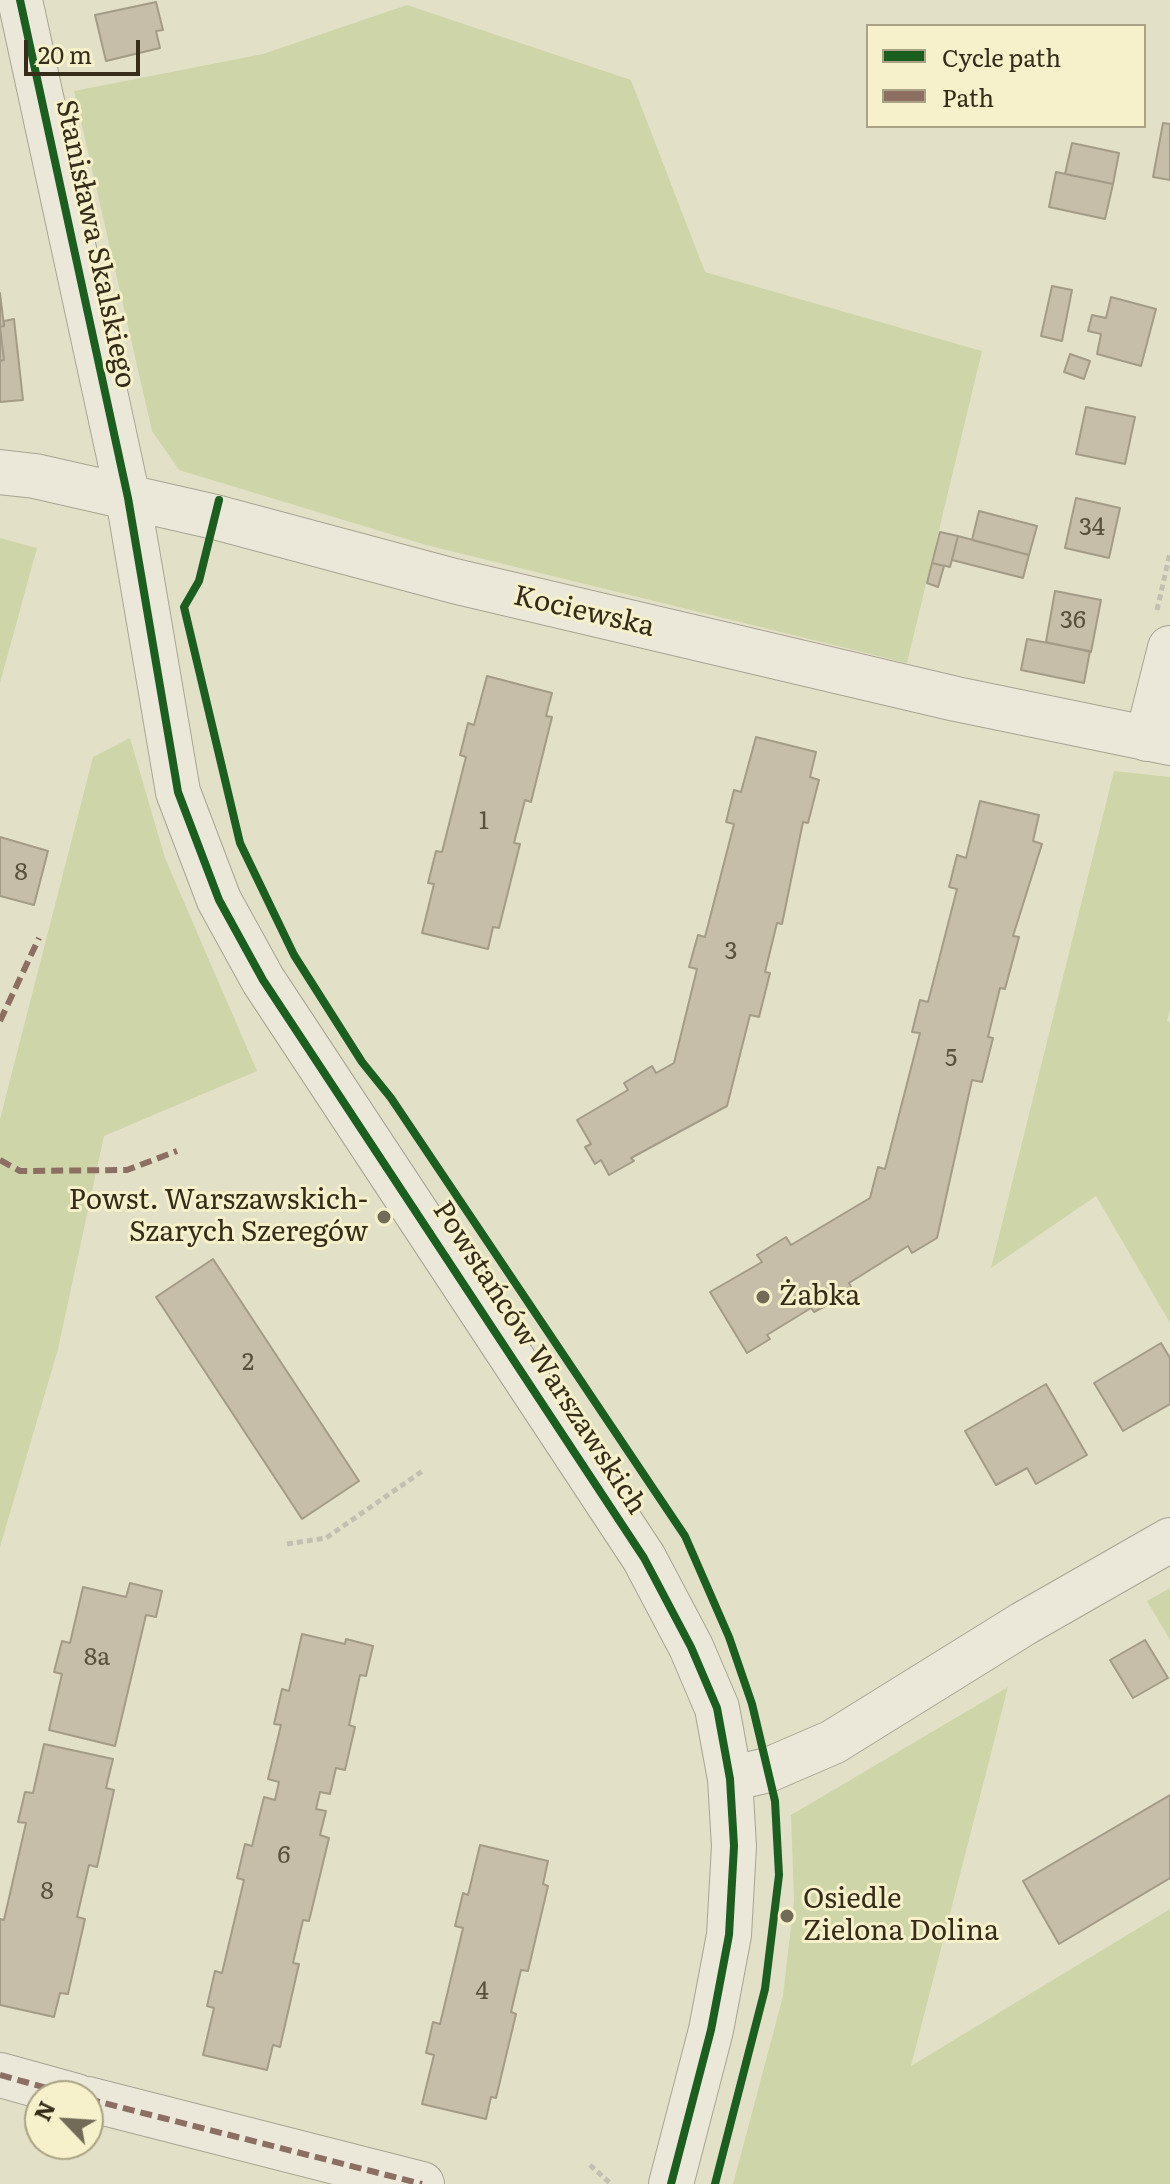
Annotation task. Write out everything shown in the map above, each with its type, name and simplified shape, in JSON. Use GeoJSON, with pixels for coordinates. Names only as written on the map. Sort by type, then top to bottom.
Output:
{"type":"FeatureCollection","features":[{"type":"Feature","properties":{"kind":"street","name":"Stanisława Skalskiego"},"geometry":{"type":"LineString","coordinates":[[20,0],[128,498]]}},
{"type":"Feature","properties":{"kind":"street","name":"Kociewska"},"geometry":{"type":"LineString","coordinates":[[0,472],[35,476],[215,517],[454,581],[956,699],[1158,741]]}},
{"type":"Feature","properties":{"kind":"street","name":"Powstańców Warszawskich"},"geometry":{"type":"LineString","coordinates":[[128,498],[178,792],[219,900],[263,980],[644,1558],[691,1647],[717,1708],[730,1779],[734,1846],[729,1935],[711,2030],[671,2184]]}},
{"type":"Feature","properties":{"kind":"street"},"geometry":{"type":"LineString","coordinates":[[1158,741],[1162,636]]}},
{"type":"Feature","properties":{"kind":"street"},"geometry":{"type":"LineString","coordinates":[[730,1779],[768,1770],[833,1742],[1023,1624],[1170,1540]]}},
{"type":"Feature","properties":{"kind":"street"},"geometry":{"type":"LineString","coordinates":[[0,2075],[24,2082]]}},
{"type":"Feature","properties":{"kind":"street"},"geometry":{"type":"LineString","coordinates":[[104,2103],[422,2184]]}},
{"type":"Feature","properties":{"kind":"path"},"geometry":{"type":"LineString","coordinates":[[1162,636],[1170,553]]}},
{"type":"Feature","properties":{"kind":"path"},"geometry":{"type":"LineString","coordinates":[[287,1544],[326,1538],[424,1470]]}},
{"type":"Feature","properties":{"kind":"path"},"geometry":{"type":"LineString","coordinates":[[590,2165],[611,2184]]}},
{"type":"Feature","properties":{"kind":"green space"},"geometry":{"type":"Polygon","coordinates":[[[407,5],[631,80],[705,272],[982,351],[907,663],[426,545],[179,470],[152,431],[74,91],[263,54],[407,5]]]}},
{"type":"Feature","properties":{"kind":"green space"},"geometry":{"type":"Polygon","coordinates":[[[0,538],[37,548],[0,683],[0,538]]]}},
{"type":"Feature","properties":{"kind":"green space"},"geometry":{"type":"Polygon","coordinates":[[[130,738],[165,858],[257,1071],[104,1136],[58,1349],[0,1547],[0,1119],[93,757],[130,738]]]}},
{"type":"Feature","properties":{"kind":"green space"},"geometry":{"type":"Polygon","coordinates":[[[1114,771],[1170,777],[1170,1010],[1167,1021],[1170,1022],[1170,1323],[1096,1196],[991,1268],[1114,771]]]}},
{"type":"Feature","properties":{"kind":"green space"},"geometry":{"type":"Polygon","coordinates":[[[1170,1588],[1170,1640],[1147,1601],[1170,1588]]]}},
{"type":"Feature","properties":{"kind":"green space"},"geometry":{"type":"Polygon","coordinates":[[[1008,1687],[911,2066],[1170,1909],[1170,2184],[733,2184],[783,1996],[794,1900],[791,1815],[1008,1687]]]}},
{"type":"Feature","properties":{"kind":"building"},"geometry":{"type":"Polygon","coordinates":[[[156,2],[163,30],[156,31],[160,48],[106,61],[95,15],[156,2]]]}},
{"type":"Feature","properties":{"kind":"building"},"geometry":{"type":"Polygon","coordinates":[[[1163,123],[1170,124],[1170,180],[1153,177],[1163,123]]]}},
{"type":"Feature","properties":{"kind":"building"},"geometry":{"type":"Polygon","coordinates":[[[1072,143],[1119,153],[1113,184],[1065,174],[1072,143]]]}},
{"type":"Feature","properties":{"kind":"building"},"geometry":{"type":"Polygon","coordinates":[[[1056,172],[1113,184],[1105,219],[1049,207],[1056,172]]]}},
{"type":"Feature","properties":{"kind":"building"},"geometry":{"type":"Polygon","coordinates":[[[1052,286],[1072,290],[1062,341],[1041,336],[1052,286]]]}},
{"type":"Feature","properties":{"kind":"building"},"geometry":{"type":"Polygon","coordinates":[[[0,293],[4,326],[0,327],[0,293]]]}},
{"type":"Feature","properties":{"kind":"building"},"geometry":{"type":"Polygon","coordinates":[[[1111,297],[1156,309],[1141,366],[1097,354],[1101,334],[1088,331],[1092,315],[1106,318],[1111,297]]]}},
{"type":"Feature","properties":{"kind":"building"},"geometry":{"type":"Polygon","coordinates":[[[14,319],[23,400],[0,402],[0,361],[4,360],[0,327],[4,326],[4,321],[14,319]]]}},
{"type":"Feature","properties":{"kind":"building"},"geometry":{"type":"Polygon","coordinates":[[[0,327],[4,360],[0,361],[0,327]]]}},
{"type":"Feature","properties":{"kind":"building"},"geometry":{"type":"Polygon","coordinates":[[[1070,354],[1090,361],[1084,379],[1064,372],[1070,354]]]}},
{"type":"Feature","properties":{"kind":"building"},"geometry":{"type":"Polygon","coordinates":[[[1086,407],[1135,417],[1125,464],[1076,454],[1086,407]]]}},
{"type":"Feature","properties":{"kind":"building"},"geometry":{"type":"Polygon","coordinates":[[[1076,498],[1120,508],[1109,558],[1065,548],[1076,498]]]}},
{"type":"Feature","properties":{"kind":"building"},"geometry":{"type":"Polygon","coordinates":[[[979,511],[1037,526],[1029,555],[972,540],[979,511]]]}},
{"type":"Feature","properties":{"kind":"building"},"geometry":{"type":"Polygon","coordinates":[[[940,532],[958,536],[950,567],[932,563],[940,532]]]}},
{"type":"Feature","properties":{"kind":"building"},"geometry":{"type":"Polygon","coordinates":[[[958,536],[1029,555],[1023,578],[952,560],[958,536]]]}},
{"type":"Feature","properties":{"kind":"building"},"geometry":{"type":"Polygon","coordinates":[[[932,563],[944,566],[938,587],[927,583],[932,563]]]}},
{"type":"Feature","properties":{"kind":"building"},"geometry":{"type":"Polygon","coordinates":[[[1055,591],[1101,600],[1091,652],[1046,642],[1055,591]]]}},
{"type":"Feature","properties":{"kind":"building"},"geometry":{"type":"Polygon","coordinates":[[[1027,639],[1090,651],[1084,683],[1021,670],[1027,639]]]}},
{"type":"Feature","properties":{"kind":"building"},"geometry":{"type":"Polygon","coordinates":[[[487,676],[552,693],[546,716],[552,717],[531,802],[525,800],[514,843],[520,844],[499,928],[493,927],[488,949],[422,933],[434,884],[428,883],[436,851],[442,852],[466,757],[460,755],[468,723],[474,725],[487,676]]]}},
{"type":"Feature","properties":{"kind":"building"},"geometry":{"type":"Polygon","coordinates":[[[756,737],[816,752],[810,777],[819,780],[808,823],[803,822],[782,924],[777,923],[765,972],[770,973],[759,1017],[750,1015],[727,1106],[631,1158],[634,1161],[609,1175],[601,1160],[595,1164],[585,1147],[591,1144],[577,1120],[628,1090],[624,1083],[652,1066],[656,1073],[674,1063],[697,969],[689,967],[698,935],[705,937],[734,824],[726,822],[734,790],[741,792],[756,737]]]}},
{"type":"Feature","properties":{"kind":"building"},"geometry":{"type":"Polygon","coordinates":[[[980,801],[1039,815],[1033,841],[1042,844],[1013,936],[1019,937],[1005,989],[1000,988],[988,1037],[993,1038],[982,1082],[972,1080],[937,1238],[912,1253],[908,1246],[849,1283],[853,1291],[814,1312],[811,1308],[767,1335],[770,1339],[747,1353],[710,1292],[762,1262],[757,1255],[786,1237],[791,1245],[870,1198],[878,1167],[885,1169],[920,1033],[912,1032],[920,1000],[928,1002],[957,889],[949,887],[957,855],[966,858],[980,801]]]}},
{"type":"Feature","properties":{"kind":"building"},"geometry":{"type":"Polygon","coordinates":[[[0,837],[48,851],[34,905],[0,896],[0,837]]]}},
{"type":"Feature","properties":{"kind":"building"},"geometry":{"type":"Polygon","coordinates":[[[213,1259],[359,1481],[302,1519],[156,1297],[213,1259]]]}},
{"type":"Feature","properties":{"kind":"building"},"geometry":{"type":"Polygon","coordinates":[[[1161,1343],[1170,1358],[1170,1404],[1123,1431],[1094,1383],[1161,1343]]]}},
{"type":"Feature","properties":{"kind":"building"},"geometry":{"type":"Polygon","coordinates":[[[1046,1384],[1087,1455],[1036,1484],[1027,1468],[996,1485],[965,1431],[1046,1384]]]}},
{"type":"Feature","properties":{"kind":"building"},"geometry":{"type":"Polygon","coordinates":[[[130,1583],[162,1591],[156,1617],[146,1615],[115,1746],[49,1730],[62,1674],[54,1672],[62,1641],[70,1643],[83,1587],[126,1597],[130,1583]]]}},
{"type":"Feature","properties":{"kind":"building"},"geometry":{"type":"Polygon","coordinates":[[[302,1634],[345,1644],[346,1639],[373,1646],[366,1676],[360,1675],[349,1725],[355,1727],[345,1770],[336,1768],[330,1794],[320,1792],[316,1809],[326,1811],[320,1835],[329,1838],[309,1921],[303,1920],[293,1963],[299,1964],[280,2047],[273,2045],[267,2070],[203,2055],[214,2008],[207,2006],[215,1971],[222,1973],[244,1880],[237,1878],[245,1844],[252,1846],[264,1797],[275,1800],[279,1782],[268,1779],[281,1725],[274,1724],[282,1689],[289,1691],[302,1634]]]}},
{"type":"Feature","properties":{"kind":"building"},"geometry":{"type":"Polygon","coordinates":[[[1145,1640],[1168,1678],[1133,1698],[1110,1660],[1145,1640]]]}},
{"type":"Feature","properties":{"kind":"building"},"geometry":{"type":"Polygon","coordinates":[[[44,1744],[113,1759],[106,1788],[114,1790],[97,1867],[89,1865],[77,1917],[85,1919],[68,1994],[60,1993],[54,2017],[0,2005],[0,1919],[4,1920],[26,1823],[18,1822],[25,1792],[33,1793],[44,1744]]]}},
{"type":"Feature","properties":{"kind":"building"},"geometry":{"type":"Polygon","coordinates":[[[1170,1795],[1170,1878],[1059,1944],[1023,1881],[1170,1795]]]}},
{"type":"Feature","properties":{"kind":"building"},"geometry":{"type":"Polygon","coordinates":[[[480,1845],[548,1861],[543,1884],[548,1886],[528,1971],[521,1970],[511,2012],[516,2014],[496,2098],[491,2097],[486,2119],[422,2104],[434,2055],[426,2053],[433,2022],[440,2024],[463,1928],[455,1926],[463,1893],[468,1895],[480,1845]]]}},
{"type":"Feature","properties":{"kind":"marked path"},"geometry":{"type":"LineString","coordinates":[[0,1021],[39,938]]}},
{"type":"Feature","properties":{"kind":"marked path"},"geometry":{"type":"LineString","coordinates":[[0,1160],[20,1171],[127,1170],[177,1151]]}},
{"type":"Feature","properties":{"kind":"marked path"},"geometry":{"type":"LineString","coordinates":[[0,2075],[24,2082]]}},
{"type":"Feature","properties":{"kind":"marked path"},"geometry":{"type":"LineString","coordinates":[[104,2103],[422,2184]]}},
{"type":"Feature","properties":{"kind":"cycle path"},"geometry":{"type":"LineString","coordinates":[[20,0],[128,498],[178,792],[219,900],[263,980],[644,1558],[691,1647],[717,1708],[730,1779],[734,1846],[729,1935],[711,2030],[671,2184]]}},
{"type":"Feature","properties":{"kind":"cycle path"},"geometry":{"type":"LineString","coordinates":[[219,500],[199,581],[184,607],[240,843],[294,955],[362,1062],[391,1098],[685,1536],[729,1637],[752,1704],[775,1801],[779,1875],[765,1989],[715,2184]]}},
{"type":"Feature","properties":{"kind":"place","name":"Powst. Warszawskich- Szarych Szeregów"},"geometry":{"type":"Point","coordinates":[384,1217]}},
{"type":"Feature","properties":{"kind":"place","name":"Żabka"},"geometry":{"type":"Point","coordinates":[763,1297]}},
{"type":"Feature","properties":{"kind":"place","name":"Osiedle Zielona Dolina"},"geometry":{"type":"Point","coordinates":[787,1916]}}]}
